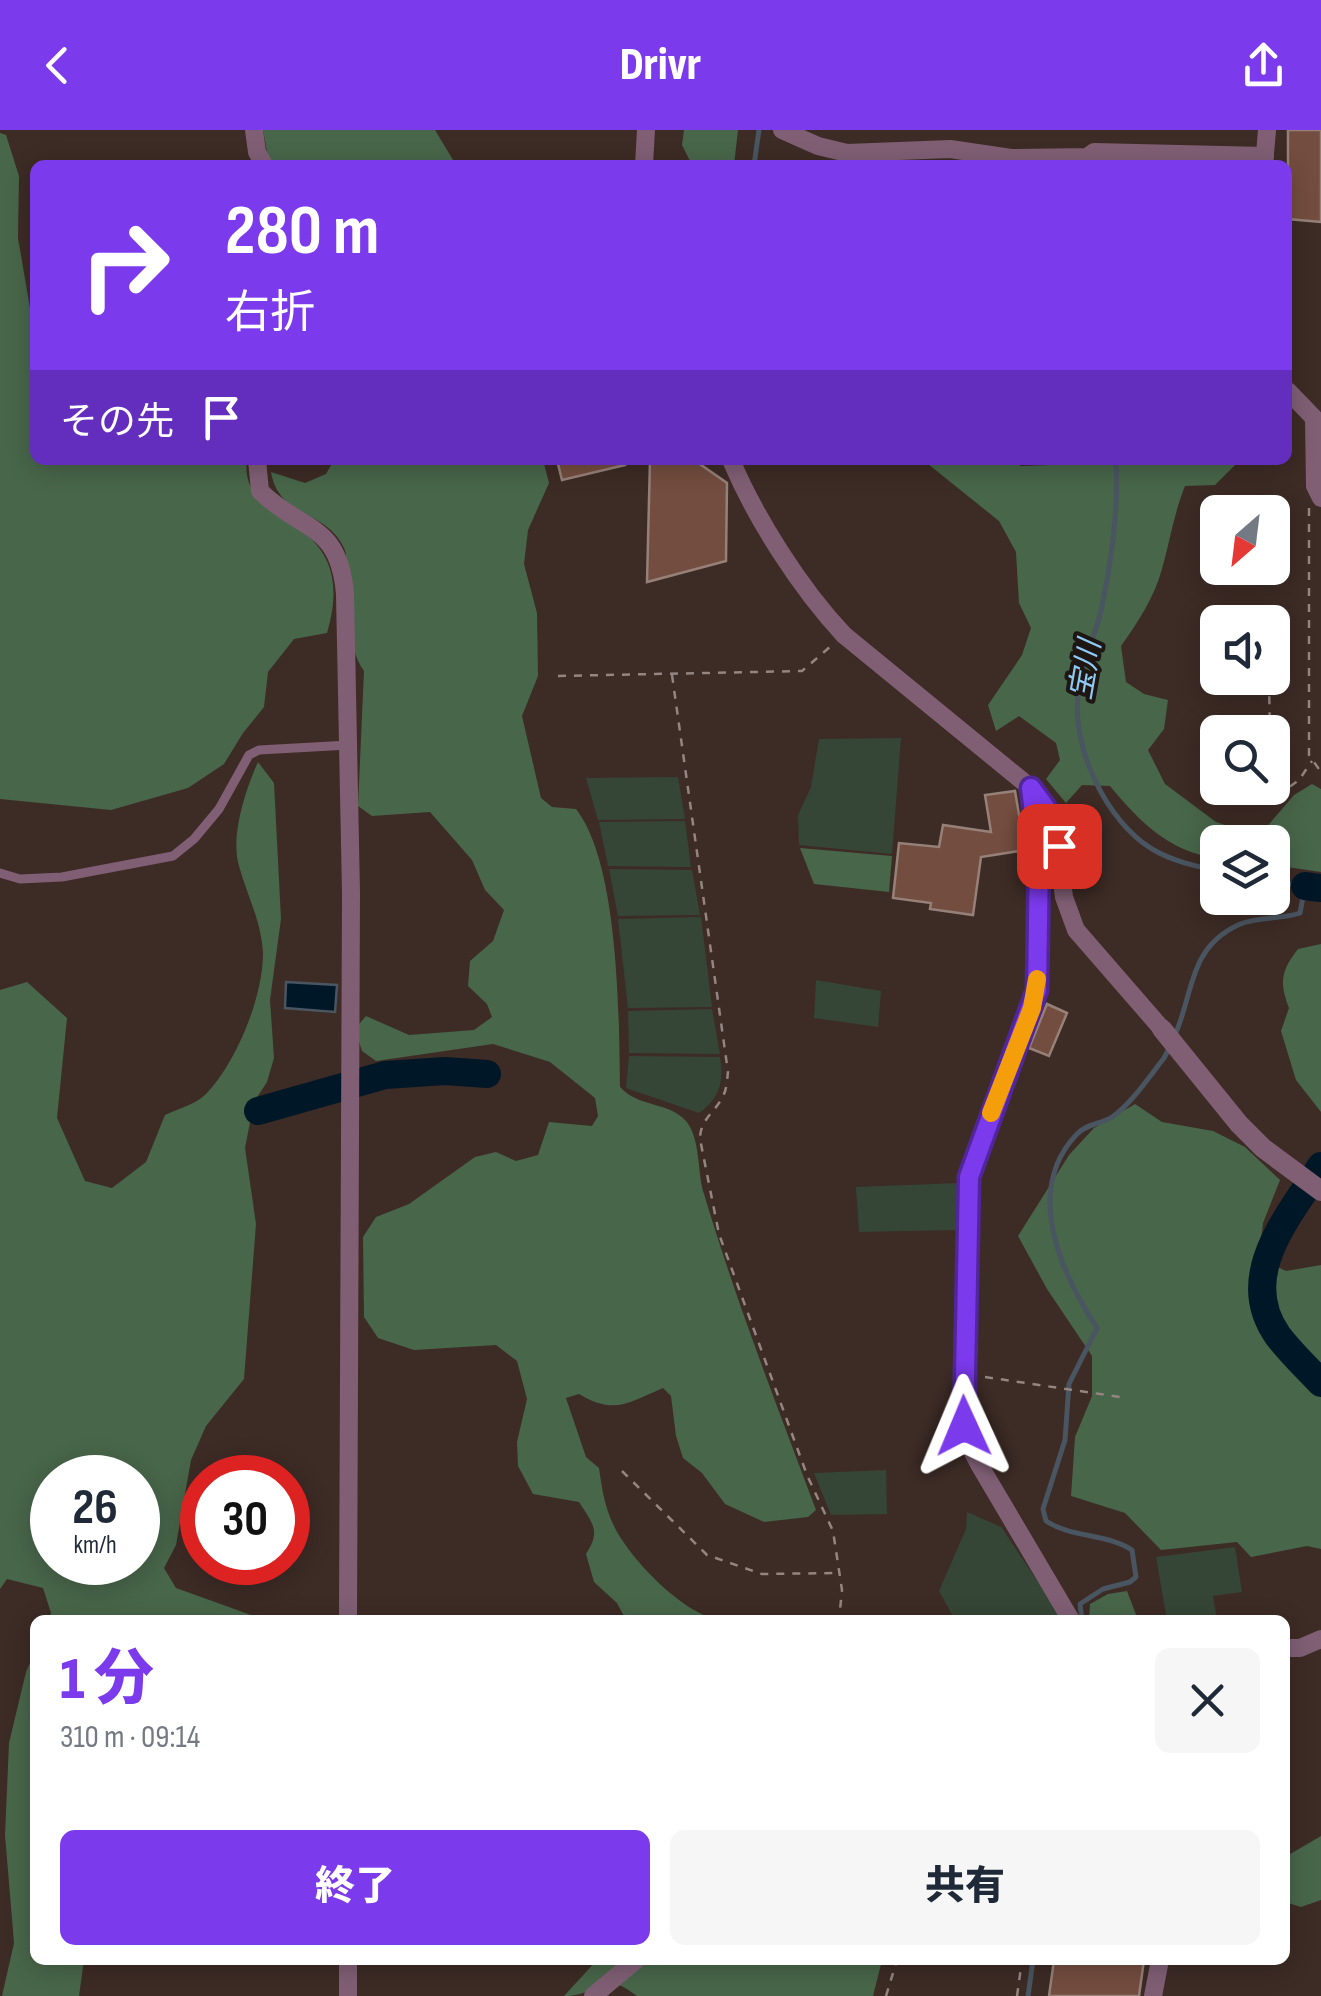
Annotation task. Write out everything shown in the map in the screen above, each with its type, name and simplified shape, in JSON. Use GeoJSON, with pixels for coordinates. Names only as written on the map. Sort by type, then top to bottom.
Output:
{"type":"FeatureCollection","features":[{"type":"Feature","properties":{"kind":"street"},"geometry":{"type":"LineString","coordinates":[[254,130],[261,160]]}},
{"type":"Feature","properties":{"kind":"street"},"geometry":{"type":"LineString","coordinates":[[644,160],[646,130]]}},
{"type":"Feature","properties":{"kind":"street"},"geometry":{"type":"LineString","coordinates":[[782,130],[846,153],[950,149],[1011,158],[1066,160]]}},
{"type":"Feature","properties":{"kind":"street"},"geometry":{"type":"LineString","coordinates":[[1265,160],[1267,130]]}},
{"type":"Feature","properties":{"kind":"street"},"geometry":{"type":"LineString","coordinates":[[1094,160],[1094,152],[1246,160]]}},
{"type":"Feature","properties":{"kind":"street"},"geometry":{"type":"LineString","coordinates":[[1292,395],[1314,418],[1315,486],[1320,496]]}},
{"type":"Feature","properties":{"kind":"street"},"geometry":{"type":"LineString","coordinates":[[258,465],[260,490],[320,532],[339,559],[345,594],[350,1079],[348,1615]]}},
{"type":"Feature","properties":{"kind":"street"},"geometry":{"type":"LineString","coordinates":[[734,465],[820,610],[844,635],[1031,788],[1055,829],[1064,896],[1076,930],[1239,1124],[1312,1185]]}},
{"type":"Feature","properties":{"kind":"street"},"geometry":{"type":"LineString","coordinates":[[1031,788],[1039,855],[1037,990],[969,1177],[964,1426],[969,1445],[1068,1615]]}},
{"type":"Feature","properties":{"kind":"street"},"geometry":{"type":"LineString","coordinates":[[1290,1648],[1321,1639]]}},
{"type":"Feature","properties":{"kind":"street"},"geometry":{"type":"LineString","coordinates":[[348,1965],[348,1996]]}},
{"type":"Feature","properties":{"kind":"street"},"geometry":{"type":"LineString","coordinates":[[593,1996],[630,1965]]}},
{"type":"Feature","properties":{"kind":"street"},"geometry":{"type":"LineString","coordinates":[[1154,1996],[1159,1965]]}},
{"type":"Feature","properties":{"kind":"lane"},"geometry":{"type":"LineString","coordinates":[[0,873],[20,879],[62,877],[173,856],[220,809],[249,755],[260,750],[349,745]]}},
{"type":"Feature","properties":{"kind":"path"},"geometry":{"type":"LineString","coordinates":[[1320,496],[1308,510],[1308,742],[1312,761],[1321,772]]}},
{"type":"Feature","properties":{"kind":"path"},"geometry":{"type":"LineString","coordinates":[[558,676],[802,672],[844,635]]}},
{"type":"Feature","properties":{"kind":"path"},"geometry":{"type":"LineString","coordinates":[[672,676],[728,1072],[723,1096],[700,1128],[700,1139],[718,1234],[807,1475],[833,1531],[842,1590],[840,1615]]}},
{"type":"Feature","properties":{"kind":"path"},"geometry":{"type":"LineString","coordinates":[[1290,787],[1312,761]]}},
{"type":"Feature","properties":{"kind":"path"},"geometry":{"type":"LineString","coordinates":[[964,1374],[1126,1398]]}},
{"type":"Feature","properties":{"kind":"path"},"geometry":{"type":"LineString","coordinates":[[622,1471],[706,1555],[762,1574],[839,1572]]}},
{"type":"Feature","properties":{"kind":"path"},"geometry":{"type":"LineString","coordinates":[[886,1996],[895,1965]]}},
{"type":"Feature","properties":{"kind":"path"},"geometry":{"type":"LineString","coordinates":[[1017,1996],[1021,1965]]}},
{"type":"Feature","properties":{"kind":"green space"},"geometry":{"type":"Polygon","coordinates":[[[263,130],[435,130],[453,160],[270,160],[263,130]]]}},
{"type":"Feature","properties":{"kind":"green space"},"geometry":{"type":"Polygon","coordinates":[[[684,130],[738,130],[735,160],[690,160],[682,145],[684,130]]]}},
{"type":"Feature","properties":{"kind":"green space"},"geometry":{"type":"Polygon","coordinates":[[[0,133],[6,135],[19,176],[18,238],[30,308],[30,465],[247,465],[249,482],[260,499],[315,543],[328,564],[333,593],[327,633],[294,639],[268,672],[264,707],[224,764],[188,788],[111,810],[0,799],[0,133]]]}},
{"type":"Feature","properties":{"kind":"green space"},"geometry":{"type":"Polygon","coordinates":[[[331,465],[544,465],[549,483],[528,530],[524,564],[537,613],[538,676],[522,716],[541,798],[552,807],[576,809],[590,834],[609,902],[614,942],[620,1087],[636,1098],[671,1110],[691,1128],[716,1234],[816,1510],[808,1517],[764,1522],[725,1504],[702,1473],[683,1458],[671,1396],[663,1388],[612,1405],[579,1394],[566,1398],[586,1457],[599,1468],[609,1514],[623,1541],[674,1596],[704,1615],[623,1615],[617,1603],[594,1582],[586,1554],[594,1533],[579,1502],[533,1494],[518,1466],[517,1442],[527,1399],[517,1361],[496,1345],[414,1350],[378,1338],[364,1317],[363,1237],[376,1217],[409,1204],[475,1157],[496,1152],[516,1161],[538,1155],[549,1122],[592,1126],[598,1116],[595,1098],[550,1062],[493,1044],[376,1061],[362,1051],[355,1029],[366,1016],[409,1035],[474,1030],[492,1017],[487,1004],[468,986],[470,961],[493,941],[504,910],[485,890],[472,860],[430,812],[372,816],[358,806],[364,671],[351,636],[345,550],[326,526],[283,498],[271,472],[305,483],[326,474],[331,465]]]}},
{"type":"Feature","properties":{"kind":"green space"},"geometry":{"type":"Polygon","coordinates":[[[929,465],[1235,465],[1215,485],[1185,486],[1155,590],[1121,646],[1126,682],[1144,694],[1168,700],[1164,729],[1148,750],[1165,784],[1225,825],[1200,825],[1200,855],[1157,833],[1110,786],[1082,785],[1066,803],[1046,779],[1060,760],[1056,743],[1019,716],[996,731],[988,705],[1022,655],[1031,628],[1019,603],[1016,552],[999,521],[929,465]]]}},
{"type":"Feature","properties":{"kind":"green space"},"geometry":{"type":"Polygon","coordinates":[[[901,738],[892,854],[799,845],[798,815],[811,787],[819,739],[901,738]]]}},
{"type":"Feature","properties":{"kind":"green space"},"geometry":{"type":"Polygon","coordinates":[[[258,762],[274,783],[281,919],[270,1000],[274,1058],[267,1082],[254,1102],[245,1148],[256,1224],[244,1379],[206,1426],[193,1455],[180,1455],[180,1522],[176,1545],[164,1568],[176,1588],[251,1615],[50,1615],[43,1588],[31,1585],[160,1585],[160,1455],[30,1455],[30,1585],[7,1579],[0,1589],[0,990],[27,982],[67,1018],[57,1118],[85,1181],[112,1188],[146,1162],[165,1115],[197,1101],[217,1081],[253,1009],[263,954],[237,854],[241,813],[258,762]]]}},
{"type":"Feature","properties":{"kind":"green space"},"geometry":{"type":"Polygon","coordinates":[[[678,777],[685,819],[598,820],[586,778],[678,777]]]}},
{"type":"Feature","properties":{"kind":"green space"},"geometry":{"type":"Polygon","coordinates":[[[1312,784],[1321,789],[1321,872],[1290,867],[1290,825],[1268,825],[1285,805],[1290,805],[1294,795],[1312,784]]]}},
{"type":"Feature","properties":{"kind":"green space"},"geometry":{"type":"Polygon","coordinates":[[[685,821],[691,867],[608,866],[599,822],[685,821]]]}},
{"type":"Feature","properties":{"kind":"green space"},"geometry":{"type":"Polygon","coordinates":[[[800,848],[892,856],[889,892],[814,884],[800,848]]]}},
{"type":"Feature","properties":{"kind":"green space"},"geometry":{"type":"Polygon","coordinates":[[[609,869],[692,870],[700,915],[618,916],[609,869]]]}},
{"type":"Feature","properties":{"kind":"green space"},"geometry":{"type":"Polygon","coordinates":[[[701,917],[712,1007],[628,1008],[618,919],[701,917]]]}},
{"type":"Feature","properties":{"kind":"green space"},"geometry":{"type":"Polygon","coordinates":[[[1321,944],[1321,1112],[1296,1080],[1281,1031],[1289,1008],[1283,984],[1288,964],[1298,949],[1321,944]]]}},
{"type":"Feature","properties":{"kind":"green space"},"geometry":{"type":"Polygon","coordinates":[[[816,980],[881,991],[878,1027],[814,1018],[816,980]]]}},
{"type":"Feature","properties":{"kind":"green space"},"geometry":{"type":"Polygon","coordinates":[[[712,1009],[720,1054],[629,1053],[628,1011],[712,1009]]]}},
{"type":"Feature","properties":{"kind":"green space"},"geometry":{"type":"Polygon","coordinates":[[[629,1056],[720,1057],[719,1088],[699,1113],[626,1088],[629,1056]]]}},
{"type":"Feature","properties":{"kind":"green space"},"geometry":{"type":"Polygon","coordinates":[[[1135,1104],[1162,1122],[1213,1131],[1245,1147],[1280,1180],[1263,1223],[1259,1258],[1286,1271],[1321,1265],[1321,1549],[1307,1546],[1251,1557],[1237,1542],[1161,1550],[1125,1513],[1071,1496],[1075,1437],[1092,1396],[1092,1356],[1047,1289],[1018,1236],[1069,1155],[1094,1128],[1135,1104]]]}},
{"type":"Feature","properties":{"kind":"green space"},"geometry":{"type":"Polygon","coordinates":[[[960,1183],[956,1230],[859,1232],[856,1187],[960,1183]]]}},
{"type":"Feature","properties":{"kind":"green space"},"geometry":{"type":"Polygon","coordinates":[[[886,1470],[887,1514],[831,1515],[814,1473],[886,1470]]]}},
{"type":"Feature","properties":{"kind":"green space"},"geometry":{"type":"Polygon","coordinates":[[[967,1512],[1001,1527],[1061,1615],[952,1615],[939,1591],[966,1529],[967,1512]]]}},
{"type":"Feature","properties":{"kind":"green space"},"geometry":{"type":"Polygon","coordinates":[[[1235,1547],[1242,1592],[1213,1596],[1216,1615],[1166,1615],[1156,1557],[1235,1547]]]}},
{"type":"Feature","properties":{"kind":"green space"},"geometry":{"type":"Polygon","coordinates":[[[1127,1591],[1136,1615],[1089,1615],[1090,1604],[1108,1594],[1127,1591]]]}},
{"type":"Feature","properties":{"kind":"green space"},"geometry":{"type":"Polygon","coordinates":[[[30,1663],[30,1965],[83,1965],[79,1996],[2,1996],[14,1943],[5,1835],[9,1743],[30,1663]]]}},
{"type":"Feature","properties":{"kind":"green space"},"geometry":{"type":"Polygon","coordinates":[[[1321,1836],[1321,1900],[1301,1907],[1290,1904],[1290,1854],[1321,1836]]]}},
{"type":"Feature","properties":{"kind":"green space"},"geometry":{"type":"Polygon","coordinates":[[[592,1965],[881,1965],[873,1996],[637,1996],[624,1987],[607,1983],[564,1996],[592,1965]]]}},
{"type":"Feature","properties":{"kind":"water"},"geometry":{"type":"Polygon","coordinates":[[[286,982],[337,985],[335,1012],[285,1008],[286,982]]]}},
{"type":"Feature","properties":{"kind":"building"},"geometry":{"type":"Polygon","coordinates":[[[1288,130],[1321,130],[1321,222],[1292,219],[1292,160],[1288,160],[1288,130]]]}},
{"type":"Feature","properties":{"kind":"building"},"geometry":{"type":"Polygon","coordinates":[[[558,465],[625,465],[562,480],[558,465]]]}},
{"type":"Feature","properties":{"kind":"building"},"geometry":{"type":"Polygon","coordinates":[[[650,465],[701,465],[727,483],[726,561],[647,582],[650,465]]]}},
{"type":"Feature","properties":{"kind":"building"},"geometry":{"type":"Polygon","coordinates":[[[1015,791],[1025,850],[981,857],[973,915],[930,909],[931,903],[893,898],[899,843],[939,847],[943,825],[991,832],[985,795],[1015,791]]]}},
{"type":"Feature","properties":{"kind":"building"},"geometry":{"type":"Polygon","coordinates":[[[1047,1004],[1067,1013],[1049,1056],[1029,1048],[1047,1004]]]}},
{"type":"Feature","properties":{"kind":"building"},"geometry":{"type":"Polygon","coordinates":[[[1053,1965],[1143,1965],[1139,1996],[1049,1996],[1053,1965]]]}},
{"type":"Feature","properties":{"kind":"waterway","name":"宝川"},"geometry":{"type":"LineString","coordinates":[[755,160],[759,130]]}},
{"type":"Feature","properties":{"kind":"waterway","name":"宝川"},"geometry":{"type":"LineString","coordinates":[[1116,465],[1116,515],[1109,570],[1078,695],[1081,737],[1096,781],[1120,821],[1152,849],[1200,867]]}},
{"type":"Feature","properties":{"kind":"waterway"},"geometry":{"type":"LineString","coordinates":[[1174,1037],[1194,974],[1209,947],[1221,935],[1245,922],[1300,913],[1305,886],[1290,884]]}},
{"type":"Feature","properties":{"kind":"waterway","name":"宝川"},"geometry":{"type":"LineString","coordinates":[[1305,886],[1321,888]]}},
{"type":"Feature","properties":{"kind":"waterway"},"geometry":{"type":"LineString","coordinates":[[1081,1615],[1080,1604],[1103,1589],[1136,1577],[1132,1550],[1056,1526],[1046,1521],[1043,1509],[1065,1440],[1069,1384],[1097,1328],[1071,1282],[1053,1231],[1052,1180],[1061,1156],[1077,1134],[1119,1111],[1170,1047]]}},
{"type":"Feature","properties":{"kind":"waterway"},"geometry":{"type":"LineString","coordinates":[[258,1111],[385,1075],[445,1071],[487,1074]]}},
{"type":"Feature","properties":{"kind":"waterway","name":"宝川"},"geometry":{"type":"LineString","coordinates":[[1321,1166],[1271,1247],[1262,1291],[1266,1314],[1278,1336],[1321,1383]]}},
{"type":"Feature","properties":{"kind":"waterway"},"geometry":{"type":"LineString","coordinates":[[1028,1996],[1032,1965]]}},
{"type":"Feature","properties":{"kind":"slow traffic"},"geometry":{"type":"LineString","coordinates":[[991,1113],[1032,1008],[1037,979]]}},
{"type":"Feature","properties":{"kind":"route"},"geometry":{"type":"LineString","coordinates":[[964,1426],[969,1177],[1037,990],[1039,855],[1031,788],[1045,807],[1059,846]]}}]}
